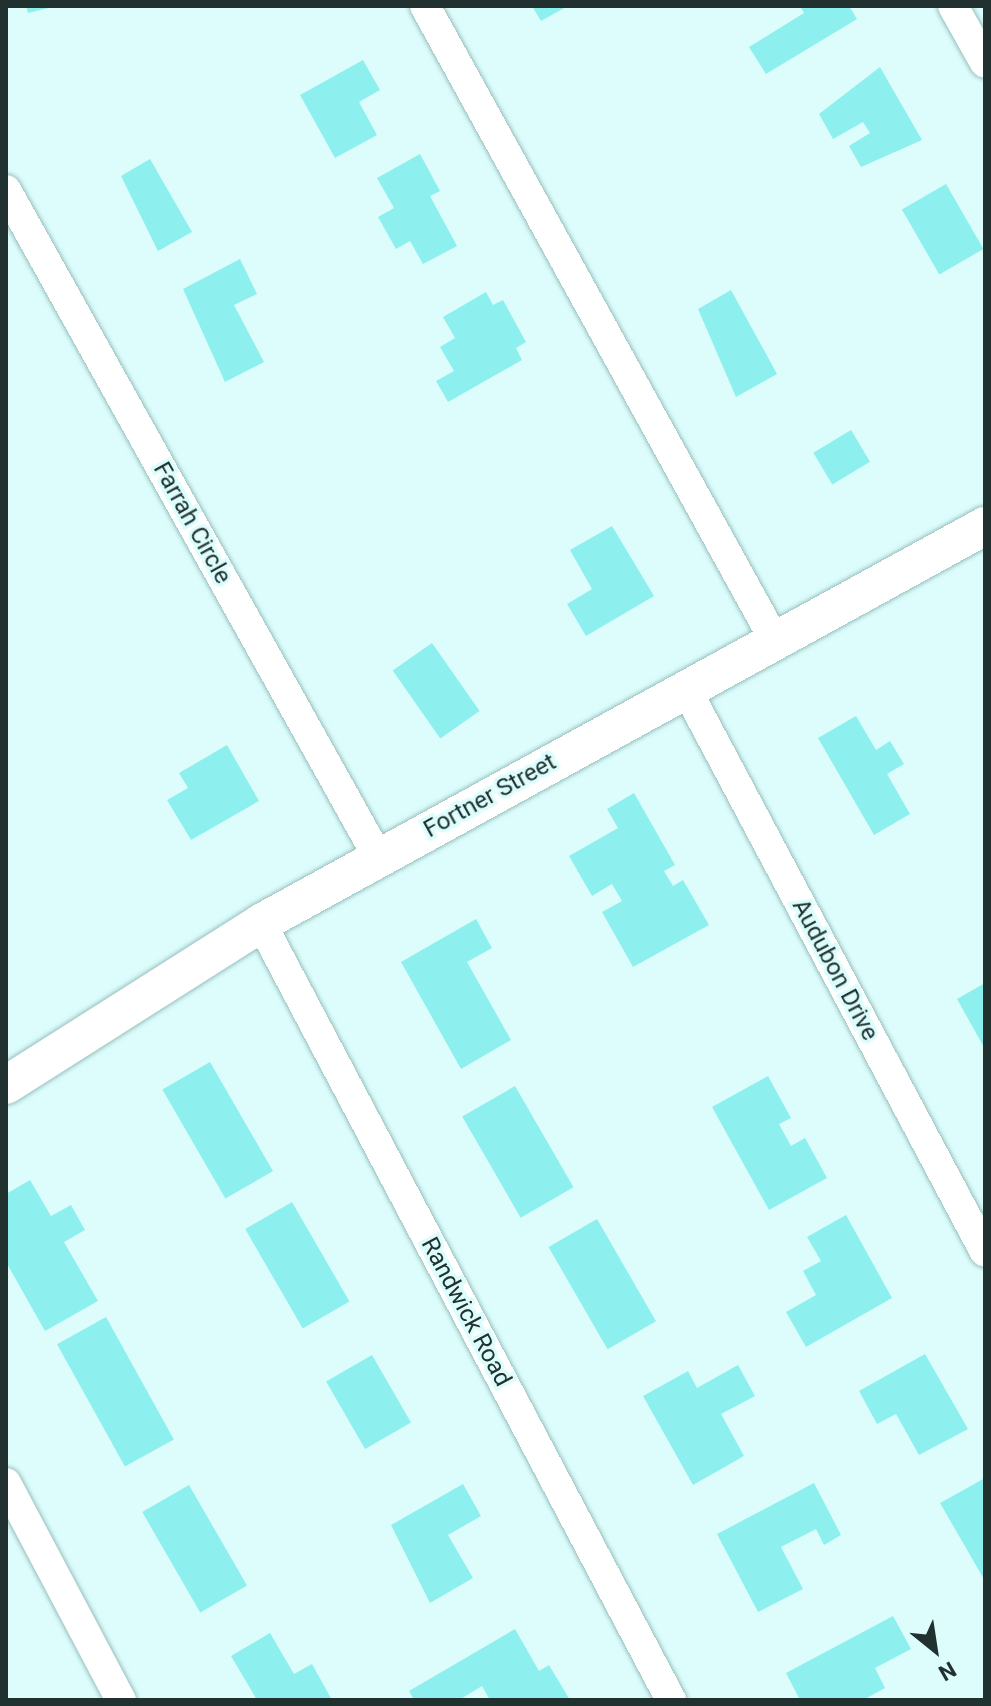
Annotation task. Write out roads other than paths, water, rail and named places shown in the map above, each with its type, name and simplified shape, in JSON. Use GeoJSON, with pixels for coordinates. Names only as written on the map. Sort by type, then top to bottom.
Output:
{"type":"FeatureCollection","features":[{"type":"Feature","properties":{"kind":"street"},"geometry":{"type":"LineString","coordinates":[[425,6],[775,641]]}},
{"type":"Feature","properties":{"kind":"street"},"geometry":{"type":"LineString","coordinates":[[953,6],[985,63]]}},
{"type":"Feature","properties":{"kind":"street","name":"Farrah Circle"},"geometry":{"type":"LineString","coordinates":[[6,190],[378,857]]}},
{"type":"Feature","properties":{"kind":"street","name":"Fortner Street"},"geometry":{"type":"LineString","coordinates":[[6,1085],[261,923],[985,526]]}},
{"type":"Feature","properties":{"kind":"street","name":"Audubon Drive"},"geometry":{"type":"LineString","coordinates":[[686,689],[985,1252]]}},
{"type":"Feature","properties":{"kind":"street","name":"Randwick Road"},"geometry":{"type":"LineString","coordinates":[[261,923],[671,1700]]}},
{"type":"Feature","properties":{"kind":"street"},"geometry":{"type":"LineString","coordinates":[[6,1483],[121,1700]]}}]}
